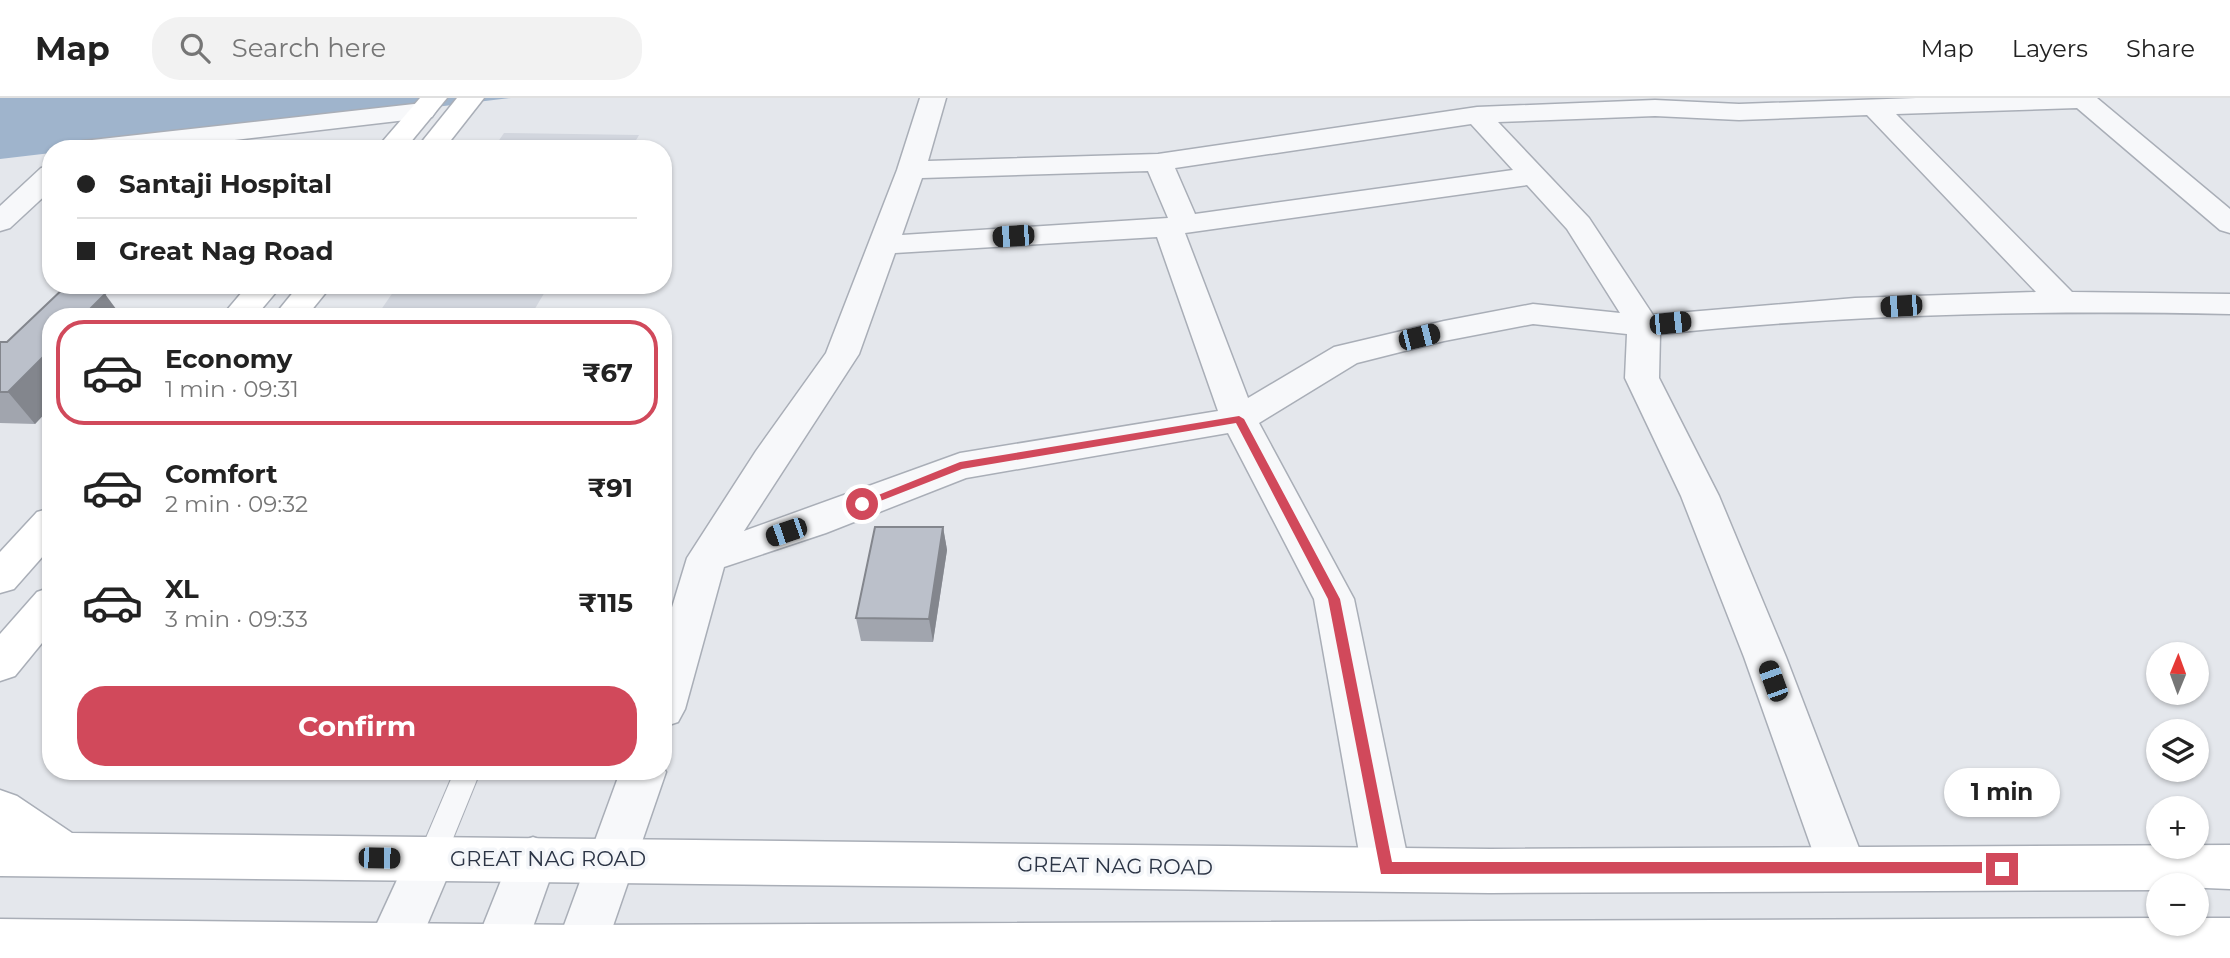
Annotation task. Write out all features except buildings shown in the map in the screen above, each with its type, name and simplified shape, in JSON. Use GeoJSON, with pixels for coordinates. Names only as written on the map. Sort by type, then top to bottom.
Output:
{"type":"FeatureCollection","features":[{"type":"Feature","properties":{"kind":"main road"},"geometry":{"type":"LineString","coordinates":[[437,140],[471,98]]}},
{"type":"Feature","properties":{"kind":"main road"},"geometry":{"type":"LineString","coordinates":[[398,140],[425,109]]}},
{"type":"Feature","properties":{"kind":"main road"},"geometry":{"type":"LineString","coordinates":[[245,308],[258,294]]}},
{"type":"Feature","properties":{"kind":"main road"},"geometry":{"type":"LineString","coordinates":[[297,308],[308,294]]}},
{"type":"Feature","properties":{"kind":"main road"},"geometry":{"type":"LineString","coordinates":[[7,563],[42,530]]}},
{"type":"Feature","properties":{"kind":"main road"},"geometry":{"type":"LineString","coordinates":[[0,664],[42,614]]}},
{"type":"Feature","properties":{"kind":"main road"},"geometry":{"type":"LineString","coordinates":[[0,811],[63,854]]}},
{"type":"Feature","properties":{"kind":"main road","name":"GREAT NAG ROAD"},"geometry":{"type":"LineString","coordinates":[[0,854],[1386,869],[2230,867]]}},
{"type":"Feature","properties":{"kind":"main road"},"geometry":{"type":"LineString","coordinates":[[0,943],[497,954],[580,950],[2230,942]]}},
{"type":"Feature","properties":{"kind":"street"},"geometry":{"type":"LineString","coordinates":[[672,678],[707,558],[769,460],[842,354],[911,170],[933,98]]}},
{"type":"Feature","properties":{"kind":"street"},"geometry":{"type":"LineString","coordinates":[[911,170],[1158,162],[1476,115],[1655,108],[1739,112],[1808,104],[2082,99],[2230,224]]}},
{"type":"Feature","properties":{"kind":"street"},"geometry":{"type":"LineString","coordinates":[[1894,104],[2063,301]]}},
{"type":"Feature","properties":{"kind":"street"},"geometry":{"type":"LineString","coordinates":[[159,140],[425,109]]}},
{"type":"Feature","properties":{"kind":"street"},"geometry":{"type":"LineString","coordinates":[[1476,115],[1579,224],[1644,326],[1642,378],[1700,496],[1765,657],[1843,869]]}},
{"type":"Feature","properties":{"kind":"street"},"geometry":{"type":"LineString","coordinates":[[1158,162],[1239,419],[1334,599],[1386,869]]}},
{"type":"Feature","properties":{"kind":"street"},"geometry":{"type":"LineString","coordinates":[[883,245],[1176,225],[1535,175]]}},
{"type":"Feature","properties":{"kind":"street"},"geometry":{"type":"LineString","coordinates":[[0,222],[42,182]]}},
{"type":"Feature","properties":{"kind":"street"},"geometry":{"type":"LineString","coordinates":[[707,558],[812,523],[960,466],[1239,419],[1346,355],[1444,331],[1533,314],[1644,326],[1926,304],[2063,301],[2230,304]]}},
{"type":"Feature","properties":{"kind":"street"},"geometry":{"type":"LineString","coordinates":[[580,950],[640,780]]}},
{"type":"Feature","properties":{"kind":"street"},"geometry":{"type":"LineString","coordinates":[[390,952],[431,859]]}},
{"type":"Feature","properties":{"kind":"street"},"geometry":{"type":"LineString","coordinates":[[497,954],[533,859]]}},
{"type":"Feature","properties":{"kind":"lane"},"geometry":{"type":"LineString","coordinates":[[431,859],[464,780]]}},
{"type":"Feature","properties":{"kind":"shaded area"},"geometry":{"type":"Polygon","coordinates":[[[504,133],[639,135],[636,140],[499,140],[504,133]]]}},
{"type":"Feature","properties":{"kind":"shaded area"},"geometry":{"type":"Polygon","coordinates":[[[392,294],[544,294],[535,308],[382,308],[392,294]]]}},
{"type":"Feature","properties":{"kind":"water"},"geometry":{"type":"Polygon","coordinates":[[[0,98],[511,98],[163,140],[42,140],[42,154],[0,159],[0,98]]]}},
{"type":"Feature","properties":{"kind":"route"},"geometry":{"type":"LineString","coordinates":[[862,504],[960,466],[1239,419],[1334,599],[1386,869],[2002,869]]}}]}
